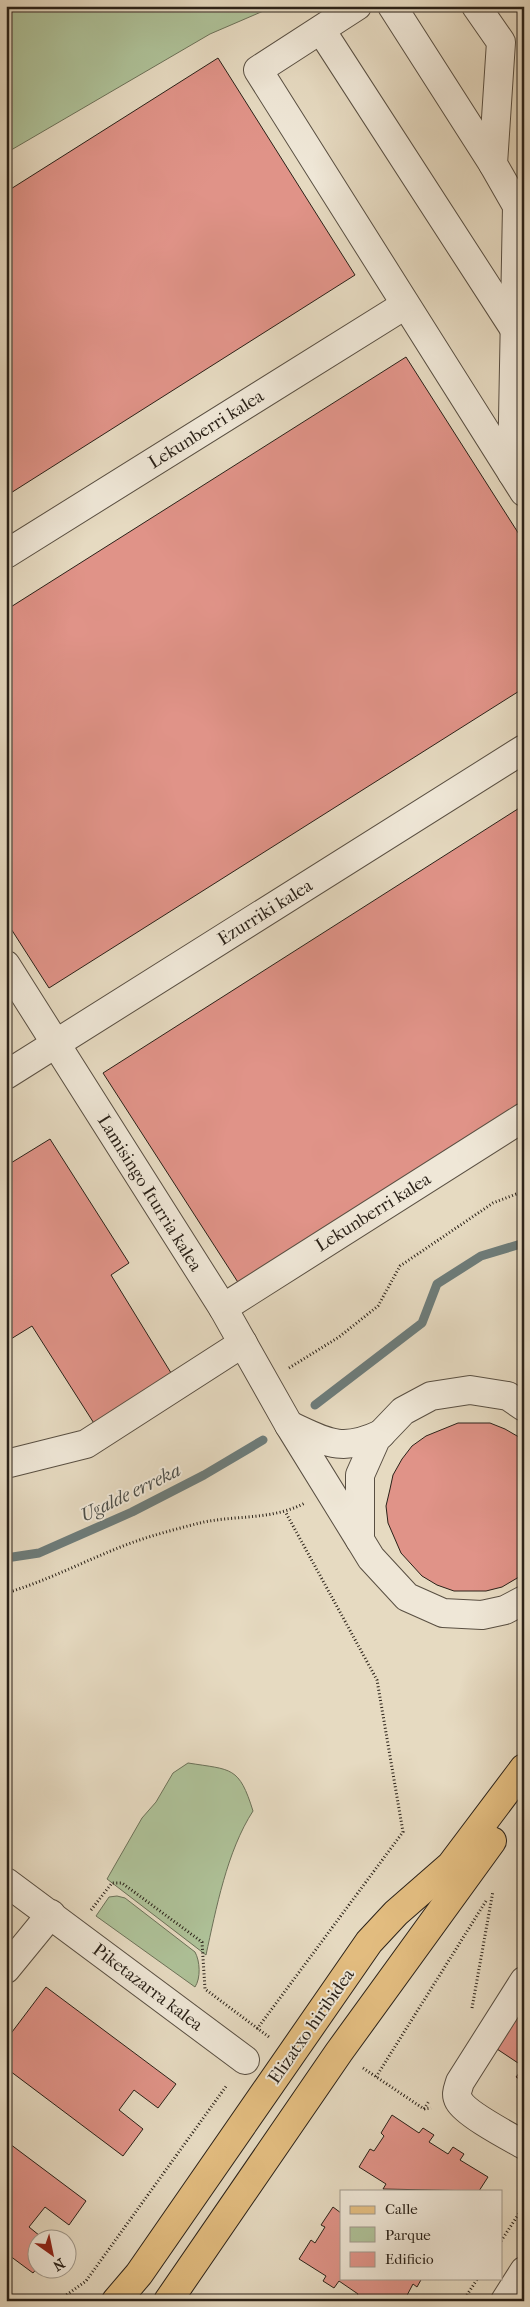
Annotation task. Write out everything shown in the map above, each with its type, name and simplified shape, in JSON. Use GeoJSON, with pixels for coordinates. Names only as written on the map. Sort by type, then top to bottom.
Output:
{"type":"FeatureCollection","features":[{"type":"Feature","properties":{"kind":"main road","name":"Elizatxo hiribidea"},"geometry":{"type":"LineString","coordinates":[[116,2301],[144,2268],[369,1942],[396,1913],[451,1865],[524,1768]]}},
{"type":"Feature","properties":{"kind":"main road"},"geometry":{"type":"LineString","coordinates":[[168,2301],[330,2064],[467,1878],[524,1794]]}},
{"type":"Feature","properties":{"kind":"street"},"geometry":{"type":"LineString","coordinates":[[357,6],[258,70],[518,482]]}},
{"type":"Feature","properties":{"kind":"street"},"geometry":{"type":"LineString","coordinates":[[392,6],[493,164],[517,206],[515,330],[518,482]]}},
{"type":"Feature","properties":{"kind":"street"},"geometry":{"type":"LineString","coordinates":[[476,6],[501,42],[493,164]]}},
{"type":"Feature","properties":{"kind":"street"},"geometry":{"type":"LineString","coordinates":[[321,30],[515,330]]}},
{"type":"Feature","properties":{"kind":"street","name":"Lekunberri kalea"},"geometry":{"type":"LineString","coordinates":[[6,554],[405,305]]}},
{"type":"Feature","properties":{"kind":"street","name":"Ezurriki kalea"},"geometry":{"type":"LineString","coordinates":[[6,1075],[524,749]]}},
{"type":"Feature","properties":{"kind":"street","name":"Lamisingo Iturria kalea"},"geometry":{"type":"LineString","coordinates":[[6,965],[223,1308],[289,1424],[371,1558],[407,1597],[443,1613],[482,1615],[505,1610],[524,1600]]}},
{"type":"Feature","properties":{"kind":"street","name":"Lekunberri kalea"},"geometry":{"type":"LineString","coordinates":[[223,1308],[524,1117]]}},
{"type":"Feature","properties":{"kind":"street"},"geometry":{"type":"LineString","coordinates":[[6,1464],[86,1444],[243,1343]]}},
{"type":"Feature","properties":{"kind":"street"},"geometry":{"type":"LineString","coordinates":[[360,1540],[360,1475],[376,1439],[403,1411],[431,1396],[470,1390],[508,1396],[524,1407]]}},
{"type":"Feature","properties":{"kind":"street"},"geometry":{"type":"LineString","coordinates":[[289,1424],[324,1441],[346,1446],[381,1434]]}},
{"type":"Feature","properties":{"kind":"street","name":"Piketazarra kalea"},"geometry":{"type":"LineString","coordinates":[[6,1882],[245,2060]]}},
{"type":"Feature","properties":{"kind":"street"},"geometry":{"type":"LineString","coordinates":[[6,1969],[51,1914]]}},
{"type":"Feature","properties":{"kind":"street"},"geometry":{"type":"LineString","coordinates":[[524,1982],[460,2082],[456,2093],[459,2101],[467,2110],[524,2145]]}},
{"type":"Feature","properties":{"kind":"street"},"geometry":{"type":"LineString","coordinates":[[505,2301],[524,2271]]}},
{"type":"Feature","properties":{"kind":"path"},"geometry":{"type":"LineString","coordinates":[[265,1382],[339,1337],[378,1306],[400,1266],[494,1203],[524,1191]]}},
{"type":"Feature","properties":{"kind":"path"},"geometry":{"type":"LineString","coordinates":[[6,1593],[34,1585],[98,1555],[151,1536],[205,1522],[286,1513],[330,1490]]}},
{"type":"Feature","properties":{"kind":"path"},"geometry":{"type":"LineString","coordinates":[[257,2029],[403,1832],[377,1680],[286,1513]]}},
{"type":"Feature","properties":{"kind":"path"},"geometry":{"type":"LineString","coordinates":[[74,1932],[112,1882],[122,1883],[202,1942],[205,1989],[269,2037]]}},
{"type":"Feature","properties":{"kind":"path"},"geometry":{"type":"LineString","coordinates":[[376,2077],[498,1882]]}},
{"type":"Feature","properties":{"kind":"path"},"geometry":{"type":"LineString","coordinates":[[470,2017],[493,1890]]}},
{"type":"Feature","properties":{"kind":"path"},"geometry":{"type":"LineString","coordinates":[[361,2066],[409,2099]]}},
{"type":"Feature","properties":{"kind":"path"},"geometry":{"type":"LineString","coordinates":[[58,2301],[86,2281],[227,2085]]}},
{"type":"Feature","properties":{"kind":"path"},"geometry":{"type":"LineString","coordinates":[[424,2109],[434,2093]]}},
{"type":"Feature","properties":{"kind":"path"},"geometry":{"type":"LineString","coordinates":[[502,2239],[524,2206]]}},
{"type":"Feature","properties":{"kind":"path"},"geometry":{"type":"LineString","coordinates":[[463,2301],[477,2280]]}},
{"type":"Feature","properties":{"kind":"green space"},"geometry":{"type":"Polygon","coordinates":[[[6,6],[275,6],[210,34],[6,153],[6,6]]]}},
{"type":"Feature","properties":{"kind":"green space"},"geometry":{"type":"Polygon","coordinates":[[[188,1763],[224,1769],[232,1773],[243,1786],[253,1811],[229,1862],[218,1900],[206,1955],[107,1879],[142,1818],[156,1802],[173,1773],[188,1763]]]}},
{"type":"Feature","properties":{"kind":"green space"},"geometry":{"type":"Polygon","coordinates":[[[109,1897],[125,1898],[195,1952],[199,1970],[195,1987],[96,1916],[109,1897]]]}},
{"type":"Feature","properties":{"kind":"building"},"geometry":{"type":"Polygon","coordinates":[[[218,58],[355,275],[6,496],[6,192],[218,58]]]}},
{"type":"Feature","properties":{"kind":"building"},"geometry":{"type":"Polygon","coordinates":[[[406,357],[524,542],[524,688],[49,988],[6,921],[6,610],[406,357]]]}},
{"type":"Feature","properties":{"kind":"building"},"geometry":{"type":"Polygon","coordinates":[[[524,805],[524,1107],[241,1287],[103,1073],[524,805]]]}},
{"type":"Feature","properties":{"kind":"building"},"geometry":{"type":"Polygon","coordinates":[[[50,1139],[129,1263],[111,1275],[176,1381],[97,1428],[32,1326],[6,1342],[6,1166],[50,1139]]]}},
{"type":"Feature","properties":{"kind":"building"},"geometry":{"type":"Polygon","coordinates":[[[458,1423],[490,1423],[524,1440],[524,1574],[502,1587],[486,1591],[454,1591],[437,1585],[422,1576],[401,1553],[388,1523],[386,1506],[393,1475],[402,1459],[412,1446],[426,1436],[458,1423]]]}},
{"type":"Feature","properties":{"kind":"building"},"geometry":{"type":"Polygon","coordinates":[[[46,1987],[176,2084],[158,2108],[134,2090],[119,2110],[143,2129],[123,2156],[6,2068],[6,2040],[46,1987]]]}},
{"type":"Feature","properties":{"kind":"building"},"geometry":{"type":"Polygon","coordinates":[[[524,2006],[524,2067],[497,2049],[524,2006]]]}},
{"type":"Feature","properties":{"kind":"building"},"geometry":{"type":"Polygon","coordinates":[[[524,2067],[524,2082],[516,2077],[524,2067]]]}},
{"type":"Feature","properties":{"kind":"building"},"geometry":{"type":"Polygon","coordinates":[[[392,2115],[419,2133],[423,2128],[434,2135],[429,2142],[448,2154],[453,2147],[464,2154],[460,2160],[488,2177],[480,2190],[383,2189],[386,2184],[359,2167],[370,2149],[374,2151],[384,2136],[381,2133],[392,2115]]]}},
{"type":"Feature","properties":{"kind":"building"},"geometry":{"type":"Polygon","coordinates":[[[6,2141],[86,2201],[69,2225],[45,2207],[29,2227],[33,2230],[28,2230],[28,2269],[6,2253],[6,2141]]]}},
{"type":"Feature","properties":{"kind":"building"},"geometry":{"type":"Polygon","coordinates":[[[333,2207],[340,2212],[340,2280],[421,2280],[417,2287],[413,2284],[404,2301],[354,2301],[358,2294],[339,2281],[334,2288],[323,2281],[326,2276],[299,2259],[311,2240],[315,2243],[325,2227],[321,2225],[333,2207]]]}},
{"type":"Feature","properties":{"kind":"waterway","name":"Ugalde erreka"},"geometry":{"type":"LineString","coordinates":[[315,1405],[422,1323],[437,1284],[481,1256],[524,1243]]}},
{"type":"Feature","properties":{"kind":"waterway","name":"Ugalde erreka"},"geometry":{"type":"LineString","coordinates":[[6,1558],[39,1553],[132,1512],[204,1475],[263,1440]]}}]}
